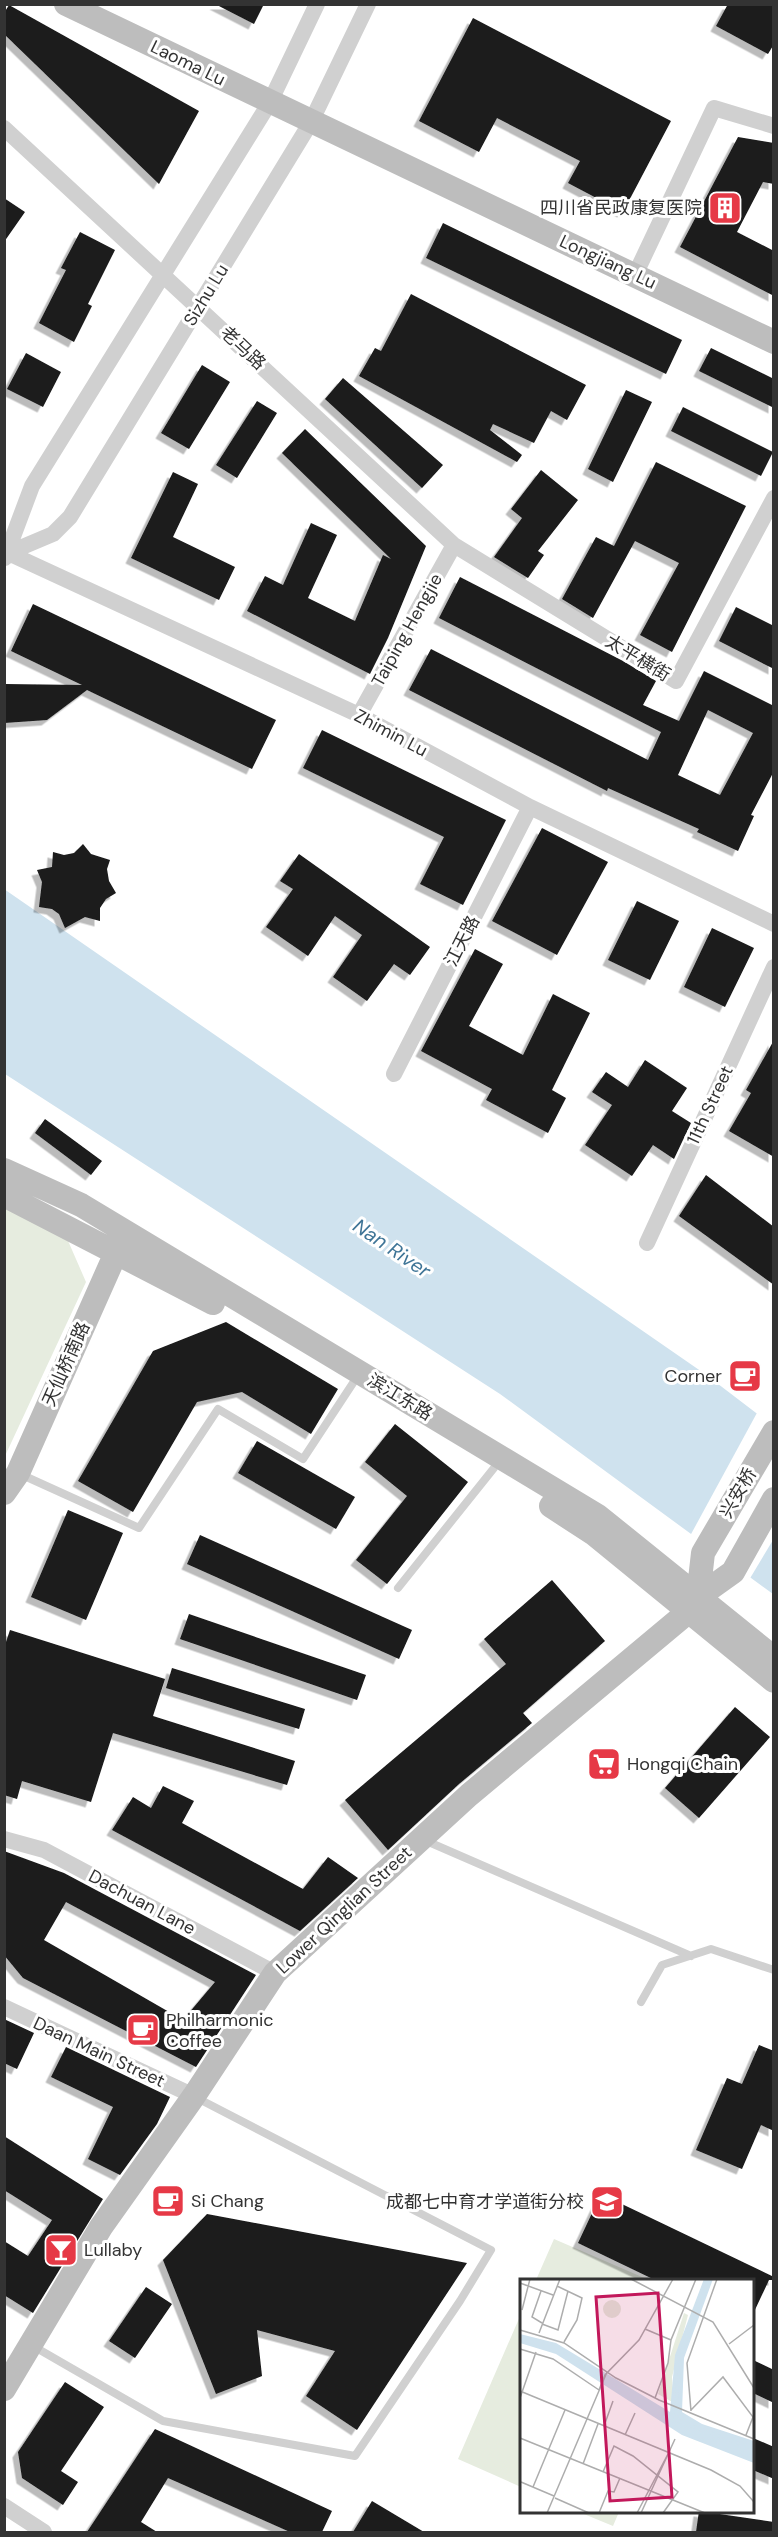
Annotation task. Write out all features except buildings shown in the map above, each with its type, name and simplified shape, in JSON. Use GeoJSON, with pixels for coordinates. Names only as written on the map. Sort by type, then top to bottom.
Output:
{"type":"FeatureCollection","features":[{"type":"Feature","properties":{"kind":"street","name":"Laoma Lu"},"geometry":{"type":"LineString","coordinates":[[66,4],[311,122]]}},
{"type":"Feature","properties":{"kind":"street"},"geometry":{"type":"LineString","coordinates":[[6,555],[20,510],[32,486],[270,102],[317,4]]}},
{"type":"Feature","properties":{"kind":"street","name":"Sizhu Lu"},"geometry":{"type":"LineString","coordinates":[[6,555],[53,534],[70,518],[311,122],[368,4]]}},
{"type":"Feature","properties":{"kind":"street"},"geometry":{"type":"LineString","coordinates":[[634,275],[714,108],[774,126]]}},
{"type":"Feature","properties":{"kind":"street","name":"Longjiang Lu"},"geometry":{"type":"LineString","coordinates":[[311,122],[774,342]]}},
{"type":"Feature","properties":{"kind":"street","name":"老马路"},"geometry":{"type":"LineString","coordinates":[[4,128],[454,545]]}},
{"type":"Feature","properties":{"kind":"street","name":"太平横街"},"geometry":{"type":"LineString","coordinates":[[454,545],[676,681],[774,498]]}},
{"type":"Feature","properties":{"kind":"street","name":"Taiping Hengjie"},"geometry":{"type":"LineString","coordinates":[[359,715],[454,545]]}},
{"type":"Feature","properties":{"kind":"street","name":"Zhimin Lu"},"geometry":{"type":"LineString","coordinates":[[6,555],[359,715],[530,807],[774,924]]}},
{"type":"Feature","properties":{"kind":"street","name":"江天路"},"geometry":{"type":"LineString","coordinates":[[394,1074],[530,807]]}},
{"type":"Feature","properties":{"kind":"street","name":"11th Street"},"geometry":{"type":"LineString","coordinates":[[647,1243],[774,967]]}},
{"type":"Feature","properties":{"kind":"street","name":"滨江东路"},"geometry":{"type":"LineString","coordinates":[[4,1170],[81,1205],[121,1242],[355,1380],[494,1468],[774,1658]]}},
{"type":"Feature","properties":{"kind":"street","name":"滨江东路"},"geometry":{"type":"LineString","coordinates":[[4,1195],[121,1242],[598,1516],[774,1680]]}},
{"type":"Feature","properties":{"kind":"street","name":"天仙桥南路"},"geometry":{"type":"LineString","coordinates":[[4,1493],[18,1473],[121,1242]]}},
{"type":"Feature","properties":{"kind":"street","name":"兴安桥"},"geometry":{"type":"LineString","coordinates":[[693,1605],[703,1553],[774,1432]]}},
{"type":"Feature","properties":{"kind":"street","name":"Lower Qinglian Street"},"geometry":{"type":"LineString","coordinates":[[4,2389],[101,2227],[194,2096],[275,1973],[469,1795],[733,1572],[774,1499]]}},
{"type":"Feature","properties":{"kind":"street","name":"Dachuan Lane"},"geometry":{"type":"LineString","coordinates":[[4,1839],[44,1850],[275,1973]]}},
{"type":"Feature","properties":{"kind":"street","name":"Daan Main Street"},"geometry":{"type":"LineString","coordinates":[[4,2007],[194,2096]]}},
{"type":"Feature","properties":{"kind":"street"},"geometry":{"type":"LineString","coordinates":[[4,2506],[44,2532]]}},
{"type":"Feature","properties":{"kind":"lane"},"geometry":{"type":"LineString","coordinates":[[18,1473],[139,1528],[218,1409],[303,1459],[355,1380]]}},
{"type":"Feature","properties":{"kind":"lane"},"geometry":{"type":"LineString","coordinates":[[398,1588],[494,1468]]}},
{"type":"Feature","properties":{"kind":"lane"},"geometry":{"type":"LineString","coordinates":[[421,1839],[691,1956]]}},
{"type":"Feature","properties":{"kind":"lane"},"geometry":{"type":"LineString","coordinates":[[641,2002],[662,1965],[711,1949],[774,1970]]}},
{"type":"Feature","properties":{"kind":"lane"},"geometry":{"type":"LineString","coordinates":[[31,2344],[164,2421],[355,2456],[460,2301],[491,2250],[194,2096]]}},
{"type":"Feature","properties":{"kind":"shaded area"},"geometry":{"type":"Polygon","coordinates":[[[5,1201],[62,1227],[86,1282],[5,1456],[5,1201]]]}},
{"type":"Feature","properties":{"kind":"shaded area"},"geometry":{"type":"Polygon","coordinates":[[[554,2239],[647,2279],[536,2279],[554,2239]]]}},
{"type":"Feature","properties":{"kind":"shaded area"},"geometry":{"type":"Polygon","coordinates":[[[520,2316],[520,2487],[458,2459],[520,2316]]]}},
{"type":"Feature","properties":{"kind":"shaded area"},"geometry":{"type":"Polygon","coordinates":[[[581,2513],[619,2513],[613,2526],[581,2513]]]}},
{"type":"Feature","properties":{"kind":"water","name":"Nan River"},"geometry":{"type":"Polygon","coordinates":[[[4,889],[705,1374],[773,1426],[773,1594],[500,1394],[5,1074],[4,889]]]}},
{"type":"Feature","properties":{"kind":"pier"},"geometry":{"type":"Polygon","coordinates":[[[758,1411],[774,1422],[773,1540],[749,1580],[690,1536],[758,1411]]]}},
{"type":"Feature","properties":{"kind":"place","name":"四川省民政康复医院"},"geometry":{"type":"Point","coordinates":[725,208]}},
{"type":"Feature","properties":{"kind":"place","name":"Corner"},"geometry":{"type":"Point","coordinates":[745,1376]}},
{"type":"Feature","properties":{"kind":"place","name":"Hongqi Chain"},"geometry":{"type":"Point","coordinates":[604,1764]}},
{"type":"Feature","properties":{"kind":"place","name":"Philharmonic Coffee"},"geometry":{"type":"Point","coordinates":[143,2030]}},
{"type":"Feature","properties":{"kind":"place","name":"Si Chang"},"geometry":{"type":"Point","coordinates":[168,2201]}},
{"type":"Feature","properties":{"kind":"place","name":"成都七中育才学道街分校"},"geometry":{"type":"Point","coordinates":[607,2202]}},
{"type":"Feature","properties":{"kind":"place","name":"Lullaby"},"geometry":{"type":"Point","coordinates":[61,2250]}}]}
